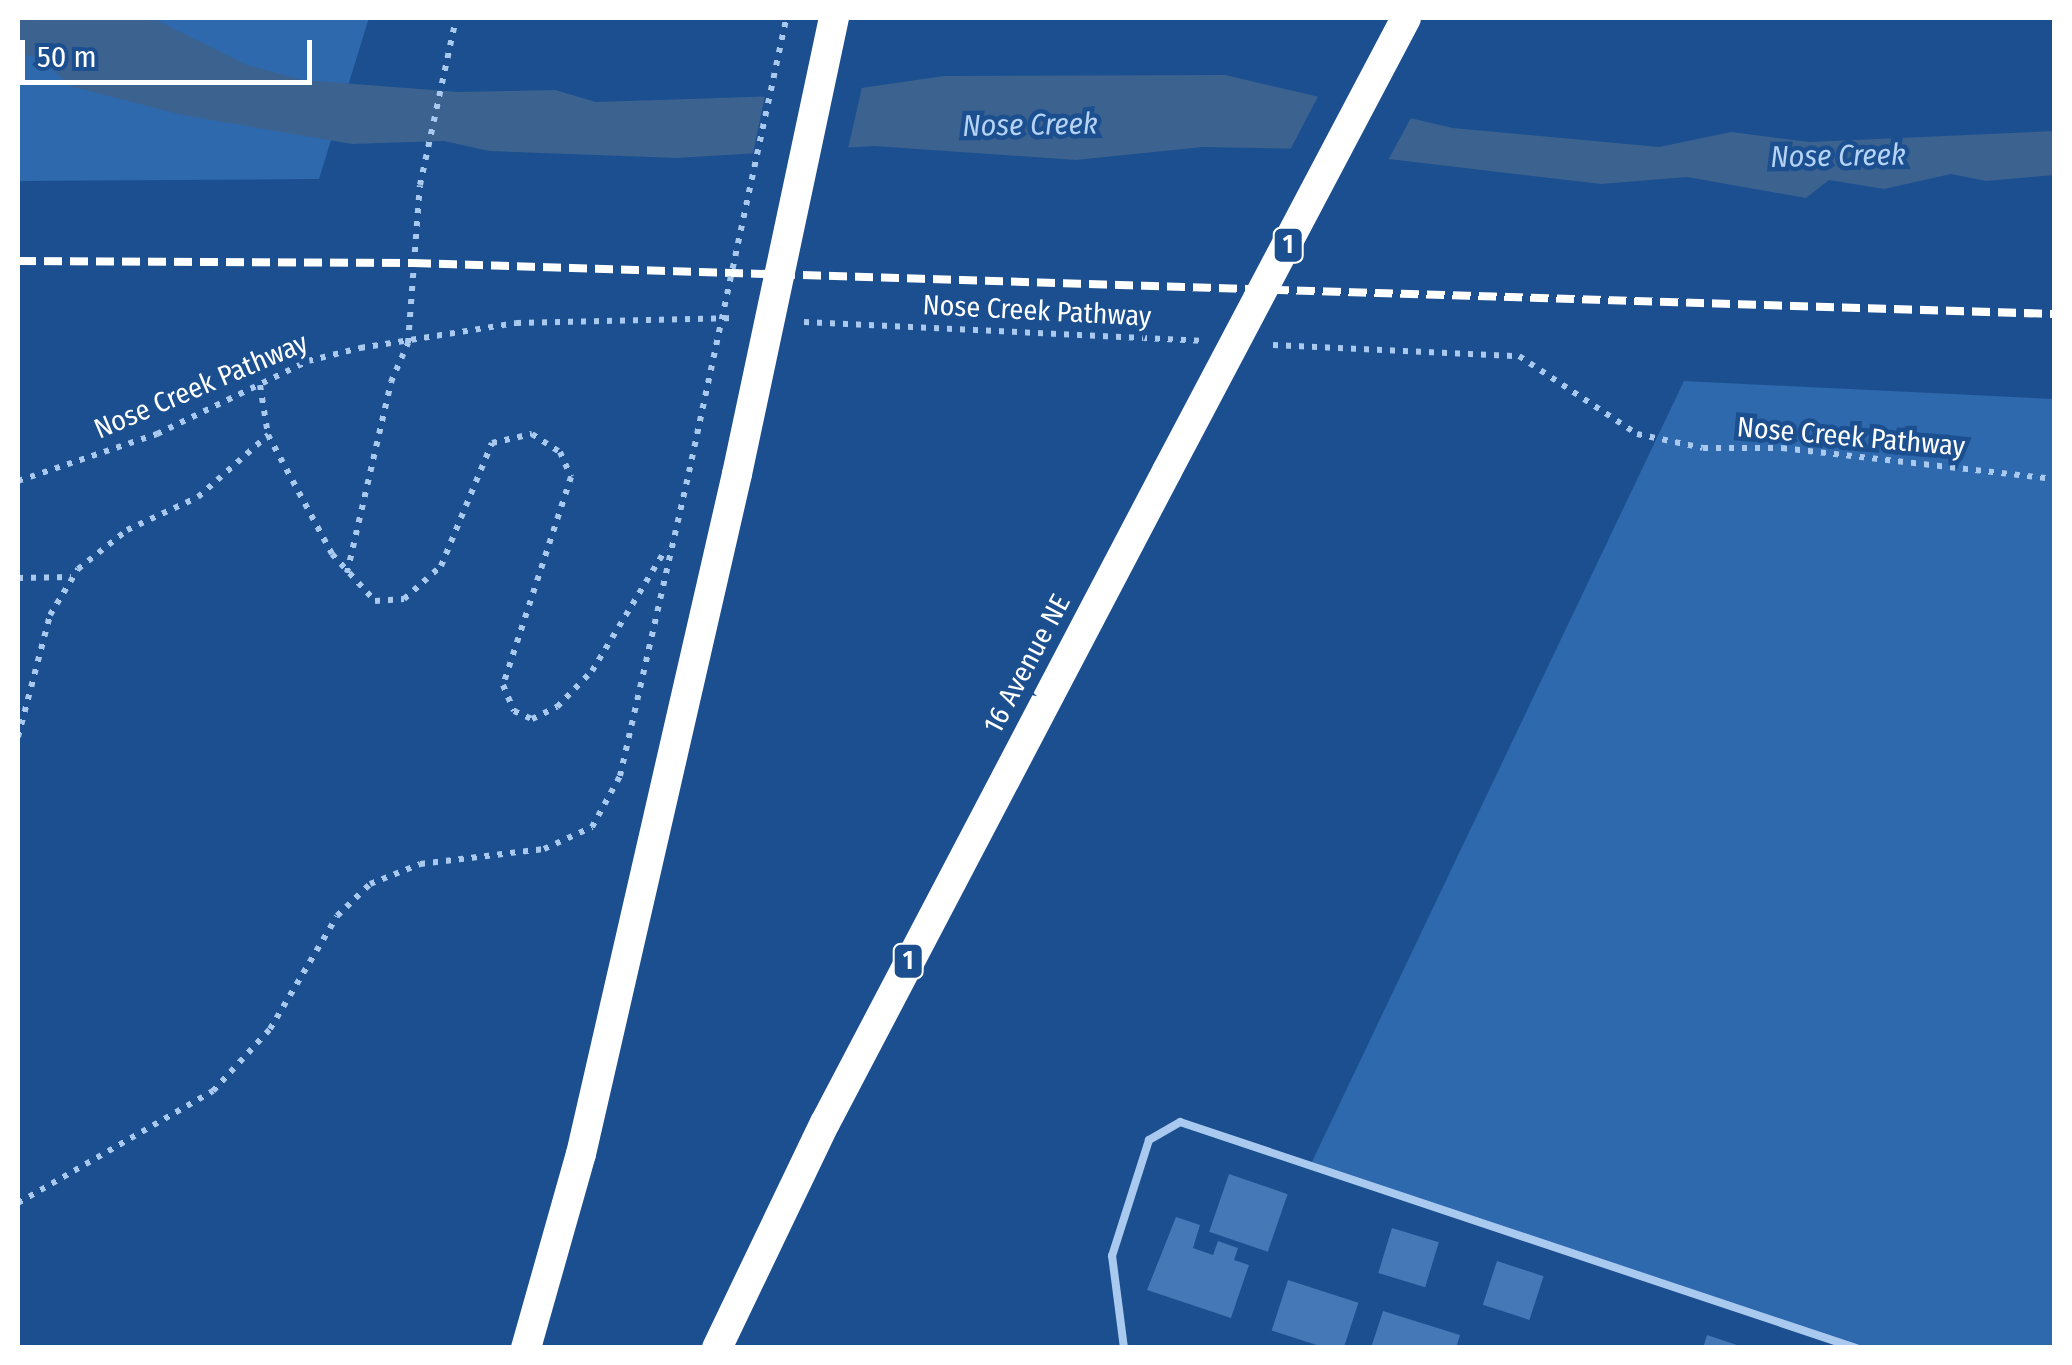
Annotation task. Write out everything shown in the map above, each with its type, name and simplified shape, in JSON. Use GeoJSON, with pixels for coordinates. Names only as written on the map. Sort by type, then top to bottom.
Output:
{"type":"FeatureCollection","features":[{"type":"Feature","properties":{"kind":"highway"},"geometry":{"type":"LineString","coordinates":[[526,1348],[580,1154],[737,474],[834,18]]}},
{"type":"Feature","properties":{"kind":"highway","name":"16 Avenue NE"},"geometry":{"type":"LineString","coordinates":[[717,1348],[834,1105],[1406,18]]}},
{"type":"Feature","properties":{"kind":"lane"},"geometry":{"type":"LineString","coordinates":[[1124,1348],[1112,1256],[1148,1140],[1180,1122],[1856,1348]]}},
{"type":"Feature","properties":{"kind":"path"},"geometry":{"type":"LineString","coordinates":[[346,573],[392,382],[408,344],[420,186],[456,18]]}},
{"type":"Feature","properties":{"kind":"path"},"geometry":{"type":"LineString","coordinates":[[18,1203],[213,1090],[270,1029],[337,916],[370,884],[420,864],[544,849],[592,828],[616,787],[689,472],[786,18]]}},
{"type":"Feature","properties":{"kind":"path","name":"Nose Creek Pathway"},"geometry":{"type":"LineString","coordinates":[[18,481],[157,434],[308,361],[516,323],[750,319]]}},
{"type":"Feature","properties":{"kind":"path","name":"Nose Creek Pathway"},"geometry":{"type":"LineString","coordinates":[[789,321],[1218,342]]}},
{"type":"Feature","properties":{"kind":"path","name":"Nose Creek Pathway"},"geometry":{"type":"LineString","coordinates":[[1256,344],[1518,356],[1636,434],[1702,448],[1782,448],[2054,479]]}},
{"type":"Feature","properties":{"kind":"path"},"geometry":{"type":"LineString","coordinates":[[260,385],[268,434],[346,573],[375,601],[404,598],[426,585],[441,566],[480,458],[516,434],[547,439],[571,477],[503,685],[514,711],[532,719],[557,707],[592,672],[670,544]]}},
{"type":"Feature","properties":{"kind":"path"},"geometry":{"type":"LineString","coordinates":[[18,737],[50,616],[73,577],[127,530],[198,498],[268,434]]}},
{"type":"Feature","properties":{"kind":"path"},"geometry":{"type":"LineString","coordinates":[[18,578],[73,577]]}},
{"type":"Feature","properties":{"kind":"path"},"geometry":{"type":"LineString","coordinates":[[18,704],[24,714]]}},
{"type":"Feature","properties":{"kind":"shaded area"},"geometry":{"type":"Polygon","coordinates":[[[18,18],[369,18],[319,179],[18,181],[18,18]]]}},
{"type":"Feature","properties":{"kind":"shaded area"},"geometry":{"type":"Polygon","coordinates":[[[1684,381],[2054,399],[2054,1347],[1856,1347],[1310,1166],[1684,381]]]}},
{"type":"Feature","properties":{"kind":"water","name":"Nose Creek"},"geometry":{"type":"Polygon","coordinates":[[[18,18],[152,18],[247,65],[302,80],[459,92],[555,90],[596,102],[813,95],[944,76],[1225,75],[1453,128],[1659,147],[1731,132],[1809,142],[2054,131],[2054,175],[1986,181],[1951,174],[1884,189],[1829,180],[1806,198],[1687,177],[1601,184],[1304,149],[1203,147],[1076,160],[874,146],[676,158],[489,151],[444,141],[352,144],[182,115],[70,86],[43,60],[18,52],[18,18]]]}},
{"type":"Feature","properties":{"kind":"pier"},"geometry":{"type":"Polygon","coordinates":[[[863,83],[847,153],[752,158],[766,91],[863,83]]]}},
{"type":"Feature","properties":{"kind":"pier"},"geometry":{"type":"Polygon","coordinates":[[[1322,89],[1413,114],[1386,164],[1288,154],[1322,89]]]}},
{"type":"Feature","properties":{"kind":"building"},"geometry":{"type":"Polygon","coordinates":[[[1229,1174],[1288,1194],[1268,1252],[1209,1232],[1229,1174]]]}},
{"type":"Feature","properties":{"kind":"building"},"geometry":{"type":"Polygon","coordinates":[[[1176,1217],[1200,1225],[1193,1248],[1213,1255],[1218,1241],[1238,1248],[1234,1260],[1249,1265],[1231,1318],[1147,1290],[1176,1217]]]}},
{"type":"Feature","properties":{"kind":"building"},"geometry":{"type":"Polygon","coordinates":[[[1392,1228],[1439,1242],[1425,1287],[1378,1273],[1392,1228]]]}},
{"type":"Feature","properties":{"kind":"building"},"geometry":{"type":"Polygon","coordinates":[[[1497,1261],[1544,1276],[1529,1320],[1483,1305],[1497,1261]]]}},
{"type":"Feature","properties":{"kind":"building"},"geometry":{"type":"Polygon","coordinates":[[[1288,1280],[1358,1303],[1344,1348],[1326,1348],[1272,1330],[1288,1280]]]}},
{"type":"Feature","properties":{"kind":"building"},"geometry":{"type":"Polygon","coordinates":[[[1383,1311],[1460,1335],[1456,1348],[1371,1348],[1383,1311]]]}},
{"type":"Feature","properties":{"kind":"building"},"geometry":{"type":"Polygon","coordinates":[[[1707,1335],[1743,1347],[1743,1348],[1703,1348],[1707,1335]]]}},
{"type":"Feature","properties":{"kind":"railway"},"geometry":{"type":"LineString","coordinates":[[18,261],[413,263],[2054,314]]}}]}
